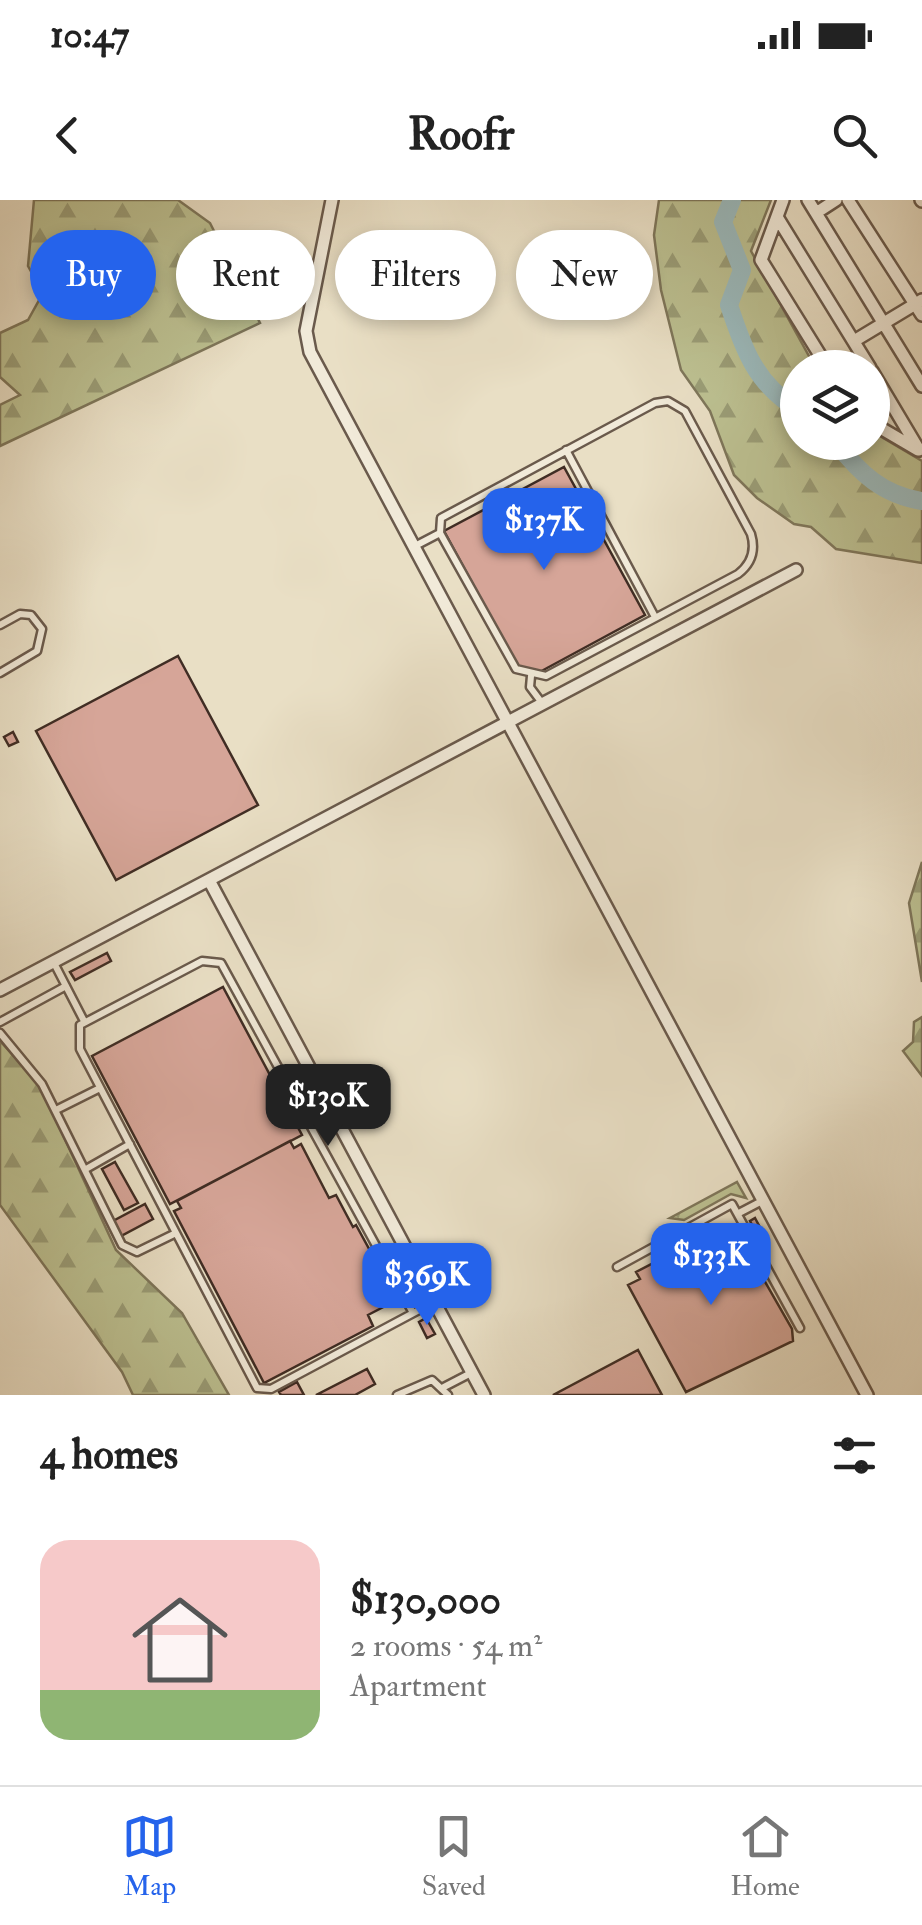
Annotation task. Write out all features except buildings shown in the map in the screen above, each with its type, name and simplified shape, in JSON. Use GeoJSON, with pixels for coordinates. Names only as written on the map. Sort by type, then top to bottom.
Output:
{"type":"FeatureCollection","features":[{"type":"Feature","properties":{"kind":"street"},"geometry":{"type":"LineString","coordinates":[[332,200],[307,342],[866,1395]]}},
{"type":"Feature","properties":{"kind":"street"},"geometry":{"type":"LineString","coordinates":[[782,200],[761,260],[817,350]]}},
{"type":"Feature","properties":{"kind":"street"},"geometry":{"type":"LineString","coordinates":[[808,200],[922,386]]}},
{"type":"Feature","properties":{"kind":"street"},"geometry":{"type":"LineString","coordinates":[[816,212],[836,200]]}},
{"type":"Feature","properties":{"kind":"street"},"geometry":{"type":"LineString","coordinates":[[848,200],[920,306],[854,342]]}},
{"type":"Feature","properties":{"kind":"street"},"geometry":{"type":"LineString","coordinates":[[776,218],[859,350]]}},
{"type":"Feature","properties":{"kind":"street"},"geometry":{"type":"LineString","coordinates":[[890,401],[921,451]]}},
{"type":"Feature","properties":{"kind":"street"},"geometry":{"type":"LineString","coordinates":[[890,433],[921,451]]}},
{"type":"Feature","properties":{"kind":"street"},"geometry":{"type":"LineString","coordinates":[[0,990],[796,570]]}},
{"type":"Feature","properties":{"kind":"street"},"geometry":{"type":"LineString","coordinates":[[210,882],[484,1395]]}},
{"type":"Feature","properties":{"kind":"lane"},"geometry":{"type":"LineString","coordinates":[[673,401],[685,411],[751,534],[754,550],[738,574],[548,674],[532,676],[513,667],[438,522],[445,514],[566,450],[659,402],[673,401]]}},
{"type":"Feature","properties":{"kind":"lane"},"geometry":{"type":"LineString","coordinates":[[566,450],[655,618]]}},
{"type":"Feature","properties":{"kind":"lane"},"geometry":{"type":"LineString","coordinates":[[414,547],[440,532]]}},
{"type":"Feature","properties":{"kind":"lane"},"geometry":{"type":"LineString","coordinates":[[0,625],[20,614],[30,615],[42,629],[37,652],[0,672]]}},
{"type":"Feature","properties":{"kind":"lane"},"geometry":{"type":"LineString","coordinates":[[532,676],[530,687],[543,704]]}},
{"type":"Feature","properties":{"kind":"lane"},"geometry":{"type":"LineString","coordinates":[[412,1313],[221,963],[202,961],[84,1021],[78,1029],[78,1042],[100,1088],[261,1390],[271,1389],[434,1302]]}},
{"type":"Feature","properties":{"kind":"lane"},"geometry":{"type":"LineString","coordinates":[[54,963],[84,1021]]}},
{"type":"Feature","properties":{"kind":"lane"},"geometry":{"type":"LineString","coordinates":[[0,1022],[66,986]]}},
{"type":"Feature","properties":{"kind":"lane"},"geometry":{"type":"LineString","coordinates":[[0,1033],[41,1082],[120,1241],[129,1251],[137,1252],[176,1233]]}},
{"type":"Feature","properties":{"kind":"lane"},"geometry":{"type":"LineString","coordinates":[[56,1110],[100,1088]]}},
{"type":"Feature","properties":{"kind":"lane"},"geometry":{"type":"LineString","coordinates":[[86,1169],[130,1144]]}},
{"type":"Feature","properties":{"kind":"lane"},"geometry":{"type":"LineString","coordinates":[[740,1213],[763,1200]]}},
{"type":"Feature","properties":{"kind":"lane"},"geometry":{"type":"LineString","coordinates":[[617,1268],[693,1228],[703,1216],[727,1204],[734,1205],[800,1328]]}},
{"type":"Feature","properties":{"kind":"lane"},"geometry":{"type":"LineString","coordinates":[[397,1395],[428,1380],[446,1391],[472,1372]]}},
{"type":"Feature","properties":{"kind":"green space"},"geometry":{"type":"Polygon","coordinates":[[[34,200],[178,200],[210,223],[214,230],[176,230],[176,320],[260,323],[0,446],[0,405],[20,395],[0,377],[0,333],[30,316],[30,320],[156,320],[156,230],[31,230],[34,200]]]}},
{"type":"Feature","properties":{"kind":"green space"},"geometry":{"type":"Polygon","coordinates":[[[659,200],[771,200],[751,251],[806,350],[780,350],[780,460],[890,460],[890,442],[922,461],[922,563],[836,549],[811,527],[794,524],[757,498],[734,475],[710,411],[681,370],[661,290],[654,235],[659,200]]]}},
{"type":"Feature","properties":{"kind":"green space"},"geometry":{"type":"Polygon","coordinates":[[[922,862],[922,982],[909,903],[922,862]]]}},
{"type":"Feature","properties":{"kind":"green space"},"geometry":{"type":"Polygon","coordinates":[[[922,1017],[922,1076],[903,1051],[913,1042],[914,1022],[922,1017]]]}},
{"type":"Feature","properties":{"kind":"green space"},"geometry":{"type":"Polygon","coordinates":[[[0,1041],[40,1085],[116,1250],[182,1313],[229,1395],[133,1395],[122,1372],[0,1205],[0,1041]]]}},
{"type":"Feature","properties":{"kind":"green space"},"geometry":{"type":"Polygon","coordinates":[[[737,1182],[746,1198],[731,1194],[684,1220],[670,1218],[737,1182]]]}},
{"type":"Feature","properties":{"kind":"waterway"},"geometry":{"type":"LineString","coordinates":[[732,200],[723,222],[742,270],[729,305],[753,364],[780,396]]}},
{"type":"Feature","properties":{"kind":"waterway"},"geometry":{"type":"LineString","coordinates":[[851,460],[884,488],[922,501]]}}]}
